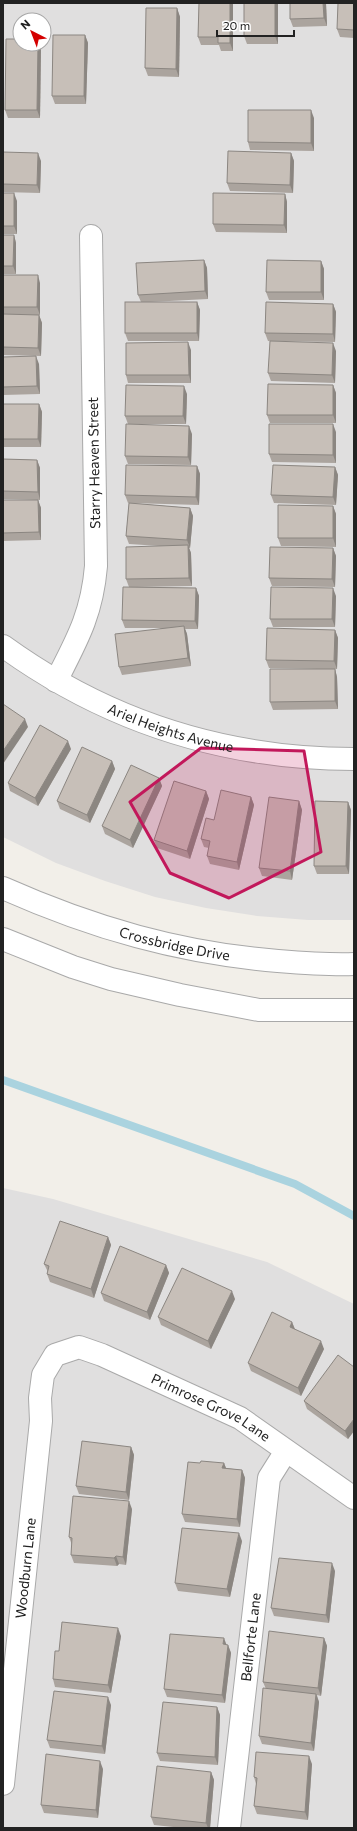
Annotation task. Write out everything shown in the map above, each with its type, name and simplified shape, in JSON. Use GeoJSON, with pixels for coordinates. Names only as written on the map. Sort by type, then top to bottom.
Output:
{"type":"FeatureCollection","features":[{"type":"Feature","properties":{"kind":"street","name":"Starry Heaven Street"},"geometry":{"type":"LineString","coordinates":[[56,681],[85,623],[94,586],[96,566],[91,236]]}},
{"type":"Feature","properties":{"kind":"street","name":"Ariel Heights Avenue"},"geometry":{"type":"LineString","coordinates":[[3,646],[56,681],[106,708],[149,725],[191,738],[235,749],[324,759],[354,759]]}},
{"type":"Feature","properties":{"kind":"street","name":"Crossbridge Drive"},"geometry":{"type":"LineString","coordinates":[[3,888],[79,920],[115,932],[173,945],[226,955],[268,960],[354,964]]}},
{"type":"Feature","properties":{"kind":"street"},"geometry":{"type":"LineString","coordinates":[[3,938],[73,967],[111,979],[186,997],[259,1010],[354,1010]]}},
{"type":"Feature","properties":{"kind":"street","name":"Primrose Grove Lane"},"geometry":{"type":"LineString","coordinates":[[56,1355],[79,1347],[240,1418],[354,1498]]}},
{"type":"Feature","properties":{"kind":"street","name":"Woodburn Lane"},"geometry":{"type":"LineString","coordinates":[[3,1784],[39,1436],[42,1374],[56,1355]]}},
{"type":"Feature","properties":{"kind":"street","name":"Bellforte Lane"},"geometry":{"type":"LineString","coordinates":[[229,1828],[269,1478],[286,1451]]}},
{"type":"Feature","properties":{"kind":"highlighted area"},"geometry":{"type":"Polygon","coordinates":[[[201,748],[304,751],[321,852],[229,898],[170,873],[130,802],[201,748]]]}},
{"type":"Feature","properties":{"kind":"shaded area"},"geometry":{"type":"Polygon","coordinates":[[[3,3],[354,3],[354,920],[308,920],[257,916],[206,908],[155,897],[56,863],[3,837],[3,3]]]}},
{"type":"Feature","properties":{"kind":"shaded area"},"geometry":{"type":"Polygon","coordinates":[[[3,1188],[53,1199],[267,1262],[354,1304],[354,1828],[3,1828],[3,1188]]]}},
{"type":"Feature","properties":{"kind":"building"},"geometry":{"type":"Polygon","coordinates":[[[199,3],[230,3],[230,43],[218,43],[218,37],[198,37],[199,3]]]}},
{"type":"Feature","properties":{"kind":"building"},"geometry":{"type":"Polygon","coordinates":[[[244,3],[275,3],[275,36],[244,36],[244,3]]]}},
{"type":"Feature","properties":{"kind":"building"},"geometry":{"type":"Polygon","coordinates":[[[290,3],[323,3],[324,18],[290,19],[290,3]]]}},
{"type":"Feature","properties":{"kind":"building"},"geometry":{"type":"Polygon","coordinates":[[[338,3],[354,3],[354,30],[337,29],[338,3]]]}},
{"type":"Feature","properties":{"kind":"building"},"geometry":{"type":"Polygon","coordinates":[[[146,8],[177,8],[176,69],[145,68],[146,8]]]}},
{"type":"Feature","properties":{"kind":"building"},"geometry":{"type":"Polygon","coordinates":[[[53,35],[85,35],[84,96],[52,96],[53,35]]]}},
{"type":"Feature","properties":{"kind":"building"},"geometry":{"type":"Polygon","coordinates":[[[6,39],[12,39],[12,52],[38,52],[37,110],[5,110],[6,39]]]}},
{"type":"Feature","properties":{"kind":"building"},"geometry":{"type":"Polygon","coordinates":[[[248,110],[311,110],[311,143],[248,142],[248,110]]]}},
{"type":"Feature","properties":{"kind":"building"},"geometry":{"type":"Polygon","coordinates":[[[228,151],[291,153],[290,185],[227,183],[228,151]]]}},
{"type":"Feature","properties":{"kind":"building"},"geometry":{"type":"Polygon","coordinates":[[[3,152],[38,153],[37,185],[3,184],[3,152]]]}},
{"type":"Feature","properties":{"kind":"building"},"geometry":{"type":"Polygon","coordinates":[[[3,193],[14,193],[14,226],[3,226],[3,193]]]}},
{"type":"Feature","properties":{"kind":"building"},"geometry":{"type":"Polygon","coordinates":[[[213,193],[285,194],[284,225],[213,224],[213,193]]]}},
{"type":"Feature","properties":{"kind":"building"},"geometry":{"type":"Polygon","coordinates":[[[3,235],[14,235],[13,266],[3,266],[3,235]]]}},
{"type":"Feature","properties":{"kind":"building"},"geometry":{"type":"Polygon","coordinates":[[[204,260],[205,291],[138,295],[136,263],[204,260]]]}},
{"type":"Feature","properties":{"kind":"building"},"geometry":{"type":"Polygon","coordinates":[[[267,260],[321,261],[321,292],[266,292],[267,260]]]}},
{"type":"Feature","properties":{"kind":"building"},"geometry":{"type":"Polygon","coordinates":[[[3,275],[38,275],[37,307],[3,307],[3,275]]]}},
{"type":"Feature","properties":{"kind":"building"},"geometry":{"type":"Polygon","coordinates":[[[125,302],[197,302],[197,333],[125,333],[125,302]]]}},
{"type":"Feature","properties":{"kind":"building"},"geometry":{"type":"Polygon","coordinates":[[[266,302],[333,304],[333,334],[265,333],[266,302]]]}},
{"type":"Feature","properties":{"kind":"building"},"geometry":{"type":"Polygon","coordinates":[[[3,314],[39,315],[38,348],[3,347],[3,314]]]}},
{"type":"Feature","properties":{"kind":"building"},"geometry":{"type":"Polygon","coordinates":[[[270,341],[333,343],[332,375],[268,373],[270,341]]]}},
{"type":"Feature","properties":{"kind":"building"},"geometry":{"type":"Polygon","coordinates":[[[188,342],[189,375],[126,375],[126,343],[188,342]]]}},
{"type":"Feature","properties":{"kind":"building"},"geometry":{"type":"Polygon","coordinates":[[[36,356],[37,386],[3,387],[3,357],[36,356]]]}},
{"type":"Feature","properties":{"kind":"building"},"geometry":{"type":"Polygon","coordinates":[[[268,384],[333,385],[333,415],[267,415],[268,384]]]}},
{"type":"Feature","properties":{"kind":"building"},"geometry":{"type":"Polygon","coordinates":[[[126,385],[184,386],[183,416],[125,416],[126,385]]]}},
{"type":"Feature","properties":{"kind":"building"},"geometry":{"type":"Polygon","coordinates":[[[3,404],[39,404],[38,439],[3,439],[3,404]]]}},
{"type":"Feature","properties":{"kind":"building"},"geometry":{"type":"Polygon","coordinates":[[[126,424],[189,426],[188,457],[125,456],[126,424]]]}},
{"type":"Feature","properties":{"kind":"building"},"geometry":{"type":"Polygon","coordinates":[[[269,424],[333,424],[333,455],[269,454],[269,424]]]}},
{"type":"Feature","properties":{"kind":"building"},"geometry":{"type":"Polygon","coordinates":[[[3,459],[37,460],[38,492],[3,491],[3,459]]]}},
{"type":"Feature","properties":{"kind":"building"},"geometry":{"type":"Polygon","coordinates":[[[126,465],[197,466],[196,497],[125,495],[126,465]]]}},
{"type":"Feature","properties":{"kind":"building"},"geometry":{"type":"Polygon","coordinates":[[[273,465],[335,467],[333,497],[271,495],[273,465]]]}},
{"type":"Feature","properties":{"kind":"building"},"geometry":{"type":"Polygon","coordinates":[[[3,500],[38,500],[39,532],[3,533],[3,500]]]}},
{"type":"Feature","properties":{"kind":"building"},"geometry":{"type":"Polygon","coordinates":[[[129,503],[190,508],[187,540],[126,536],[129,503]]]}},
{"type":"Feature","properties":{"kind":"building"},"geometry":{"type":"Polygon","coordinates":[[[278,505],[333,506],[333,538],[278,538],[278,505]]]}},
{"type":"Feature","properties":{"kind":"building"},"geometry":{"type":"Polygon","coordinates":[[[188,545],[189,578],[126,579],[126,547],[188,545]]]}},
{"type":"Feature","properties":{"kind":"building"},"geometry":{"type":"Polygon","coordinates":[[[270,547],[333,548],[332,579],[269,578],[270,547]]]}},
{"type":"Feature","properties":{"kind":"building"},"geometry":{"type":"Polygon","coordinates":[[[123,587],[196,588],[195,621],[122,620],[123,587]]]}},
{"type":"Feature","properties":{"kind":"building"},"geometry":{"type":"Polygon","coordinates":[[[271,587],[333,588],[332,619],[270,619],[271,587]]]}},
{"type":"Feature","properties":{"kind":"building"},"geometry":{"type":"Polygon","coordinates":[[[184,626],[188,658],[119,667],[115,634],[184,626]]]}},
{"type":"Feature","properties":{"kind":"building"},"geometry":{"type":"Polygon","coordinates":[[[267,628],[335,630],[334,661],[266,660],[267,628]]]}},
{"type":"Feature","properties":{"kind":"building"},"geometry":{"type":"Polygon","coordinates":[[[270,669],[335,669],[335,701],[270,702],[270,669]]]}},
{"type":"Feature","properties":{"kind":"building"},"geometry":{"type":"Polygon","coordinates":[[[3,704],[25,719],[3,751],[3,704]]]}},
{"type":"Feature","properties":{"kind":"building"},"geometry":{"type":"Polygon","coordinates":[[[40,725],[68,741],[35,798],[8,783],[40,725]]]}},
{"type":"Feature","properties":{"kind":"building"},"geometry":{"type":"Polygon","coordinates":[[[82,747],[112,761],[87,815],[57,801],[82,747]]]}},
{"type":"Feature","properties":{"kind":"building"},"geometry":{"type":"Polygon","coordinates":[[[131,765],[159,778],[130,840],[102,826],[131,765]]]}},
{"type":"Feature","properties":{"kind":"building"},"geometry":{"type":"Polygon","coordinates":[[[174,781],[206,791],[187,851],[154,840],[174,781]]]}},
{"type":"Feature","properties":{"kind":"building"},"geometry":{"type":"Polygon","coordinates":[[[221,790],[251,797],[237,862],[207,856],[210,841],[201,839],[206,818],[214,820],[221,790]]]}},
{"type":"Feature","properties":{"kind":"building"},"geometry":{"type":"Polygon","coordinates":[[[269,797],[299,801],[290,871],[259,868],[269,797]]]}},
{"type":"Feature","properties":{"kind":"building"},"geometry":{"type":"Polygon","coordinates":[[[315,801],[348,802],[346,866],[314,866],[315,801]]]}},
{"type":"Feature","properties":{"kind":"building"},"geometry":{"type":"Polygon","coordinates":[[[60,1221],[108,1237],[91,1289],[47,1274],[49,1266],[44,1264],[60,1221]]]}},
{"type":"Feature","properties":{"kind":"building"},"geometry":{"type":"Polygon","coordinates":[[[120,1246],[166,1265],[147,1312],[101,1293],[120,1246]]]}},
{"type":"Feature","properties":{"kind":"building"},"geometry":{"type":"Polygon","coordinates":[[[182,1268],[232,1291],[208,1341],[158,1317],[182,1268]]]}},
{"type":"Feature","properties":{"kind":"building"},"geometry":{"type":"Polygon","coordinates":[[[272,1312],[292,1322],[290,1327],[321,1341],[298,1388],[248,1363],[272,1312]]]}},
{"type":"Feature","properties":{"kind":"building"},"geometry":{"type":"Polygon","coordinates":[[[338,1355],[354,1367],[354,1419],[345,1431],[304,1401],[338,1355]]]}},
{"type":"Feature","properties":{"kind":"building"},"geometry":{"type":"Polygon","coordinates":[[[82,1441],[131,1447],[126,1492],[76,1486],[82,1441]]]}},
{"type":"Feature","properties":{"kind":"building"},"geometry":{"type":"Polygon","coordinates":[[[201,1461],[224,1463],[222,1468],[242,1470],[237,1519],[182,1514],[188,1462],[200,1463],[201,1461]]]}},
{"type":"Feature","properties":{"kind":"building"},"geometry":{"type":"Polygon","coordinates":[[[73,1496],[129,1501],[123,1557],[116,1556],[114,1558],[71,1555],[72,1538],[69,1537],[73,1496]]]}},
{"type":"Feature","properties":{"kind":"building"},"geometry":{"type":"Polygon","coordinates":[[[182,1528],[239,1533],[227,1589],[175,1583],[182,1528]]]}},
{"type":"Feature","properties":{"kind":"building"},"geometry":{"type":"Polygon","coordinates":[[[279,1558],[332,1563],[326,1615],[271,1608],[279,1558]]]}},
{"type":"Feature","properties":{"kind":"building"},"geometry":{"type":"Polygon","coordinates":[[[62,1622],[118,1628],[108,1685],[53,1679],[55,1651],[59,1651],[62,1622]]]}},
{"type":"Feature","properties":{"kind":"building"},"geometry":{"type":"Polygon","coordinates":[[[269,1631],[324,1638],[318,1688],[263,1682],[269,1631]]]}},
{"type":"Feature","properties":{"kind":"building"},"geometry":{"type":"Polygon","coordinates":[[[170,1634],[224,1638],[223,1644],[228,1645],[222,1695],[164,1689],[170,1634]]]}},
{"type":"Feature","properties":{"kind":"building"},"geometry":{"type":"Polygon","coordinates":[[[263,1688],[316,1694],[311,1743],[259,1736],[263,1688]]]}},
{"type":"Feature","properties":{"kind":"building"},"geometry":{"type":"Polygon","coordinates":[[[54,1691],[108,1697],[102,1746],[47,1740],[54,1691]]]}},
{"type":"Feature","properties":{"kind":"building"},"geometry":{"type":"Polygon","coordinates":[[[163,1702],[217,1707],[215,1757],[157,1753],[163,1702]]]}},
{"type":"Feature","properties":{"kind":"building"},"geometry":{"type":"Polygon","coordinates":[[[256,1752],[309,1756],[305,1812],[254,1806],[257,1778],[254,1777],[256,1752]]]}},
{"type":"Feature","properties":{"kind":"building"},"geometry":{"type":"Polygon","coordinates":[[[46,1754],[100,1761],[96,1810],[41,1805],[46,1754]]]}},
{"type":"Feature","properties":{"kind":"building"},"geometry":{"type":"Polygon","coordinates":[[[157,1766],[211,1772],[206,1823],[151,1817],[157,1766]]]}},
{"type":"Feature","properties":{"kind":"waterway"},"geometry":{"type":"LineString","coordinates":[[3,1080],[295,1184],[354,1216]]}}]}
